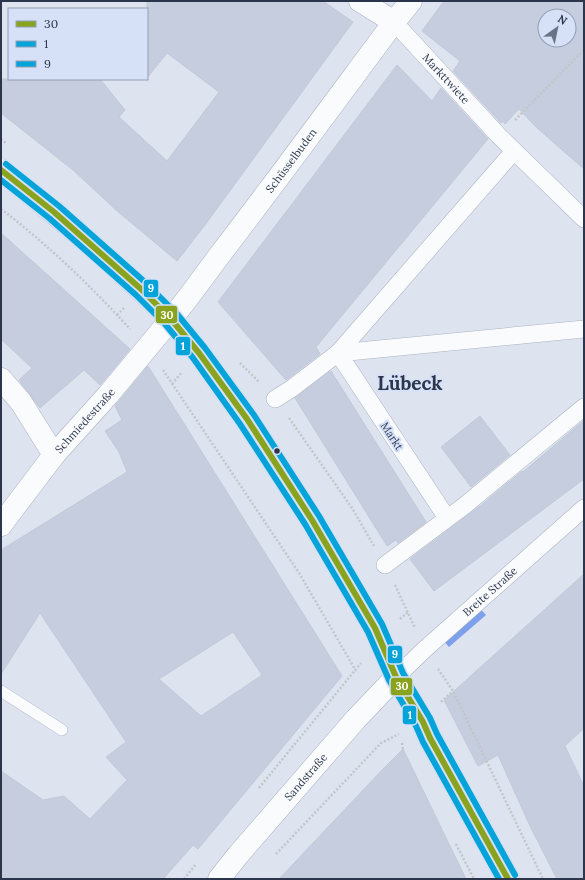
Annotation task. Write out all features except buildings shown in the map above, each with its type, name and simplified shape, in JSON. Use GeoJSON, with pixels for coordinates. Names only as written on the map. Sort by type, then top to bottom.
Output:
{"type":"FeatureCollection","features":[{"type":"Feature","properties":{"kind":"street"},"geometry":{"type":"LineString","coordinates":[[360,1],[394,22]]}},
{"type":"Feature","properties":{"kind":"street","name":"Schüsselbuden"},"geometry":{"type":"LineString","coordinates":[[171,319],[188,300],[210,268],[411,1]]}},
{"type":"Feature","properties":{"kind":"street","name":"Markttwiete"},"geometry":{"type":"LineString","coordinates":[[394,22],[499,136],[584,219]]}},
{"type":"Feature","properties":{"kind":"street"},"geometry":{"type":"LineString","coordinates":[[275,399],[291,389],[338,353],[514,151]]}},
{"type":"Feature","properties":{"kind":"street"},"geometry":{"type":"LineString","coordinates":[[1,170],[54,212],[141,289],[171,319],[199,353],[247,419],[312,520],[375,628],[396,677],[423,722],[430,738],[508,879]]}},
{"type":"Feature","properties":{"kind":"street","name":"Schmiedestraße"},"geometry":{"type":"LineString","coordinates":[[1,525],[54,455],[108,395],[171,319]]}},
{"type":"Feature","properties":{"kind":"street"},"geometry":{"type":"LineString","coordinates":[[338,353],[584,330]]}},
{"type":"Feature","properties":{"kind":"street","name":"Markt"},"geometry":{"type":"LineString","coordinates":[[338,353],[447,518]]}},
{"type":"Feature","properties":{"kind":"street"},"geometry":{"type":"LineString","coordinates":[[1,378],[21,402],[54,455]]}},
{"type":"Feature","properties":{"kind":"street"},"geometry":{"type":"LineString","coordinates":[[385,565],[447,518],[584,407]]}},
{"type":"Feature","properties":{"kind":"street","name":"Breite Straße"},"geometry":{"type":"LineString","coordinates":[[396,677],[425,649],[584,508]]}},
{"type":"Feature","properties":{"kind":"street","name":"Sandstraße"},"geometry":{"type":"LineString","coordinates":[[219,879],[351,725],[396,677]]}},
{"type":"Feature","properties":{"kind":"lane"},"geometry":{"type":"LineString","coordinates":[[1,691],[62,730]]}},
{"type":"Feature","properties":{"kind":"path"},"geometry":{"type":"LineString","coordinates":[[499,136],[584,50]]}},
{"type":"Feature","properties":{"kind":"path"},"geometry":{"type":"LineString","coordinates":[[1,209],[16,220],[86,283],[148,348],[299,573],[356,671],[258,789]]}},
{"type":"Feature","properties":{"kind":"path"},"geometry":{"type":"LineString","coordinates":[[240,362],[275,399],[306,440],[352,508],[385,565],[408,612]]}},
{"type":"Feature","properties":{"kind":"path"},"geometry":{"type":"LineString","coordinates":[[453,691],[543,879]]}},
{"type":"Feature","properties":{"kind":"path"},"geometry":{"type":"LineString","coordinates":[[271,859],[381,743],[423,722]]}},
{"type":"Feature","properties":{"kind":"path"},"geometry":{"type":"LineString","coordinates":[[184,879],[199,861]]}},
{"type":"Feature","properties":{"kind":"water"},"geometry":{"type":"Polygon","coordinates":[[[471,599],[486,615],[449,647],[435,631],[471,599]]]}},
{"type":"Feature","properties":{"kind":"transit line","name":"9"},"geometry":{"type":"LineString","coordinates":[[6,164],[59,206],[146,283],[177,314],[205,348],[254,415],[319,516],[382,624],[403,673],[430,718],[437,734],[515,875]]}},
{"type":"Feature","properties":{"kind":"transit line","name":"30"},"geometry":{"type":"LineString","coordinates":[[1,170],[54,212],[141,289],[171,319],[199,353],[247,419],[312,520],[375,628],[396,677],[423,722],[430,738],[508,879]]}},
{"type":"Feature","properties":{"kind":"transit line","name":"1"},"geometry":{"type":"LineString","coordinates":[[1,180],[49,218],[136,295],[165,324],[193,358],[240,424],[305,524],[368,632],[389,680],[416,726],[423,742],[499,879]]}},
{"type":"Feature","properties":{"kind":"district","name":"Lübeck"},"geometry":{"type":"Point","coordinates":[410,383]}}]}
